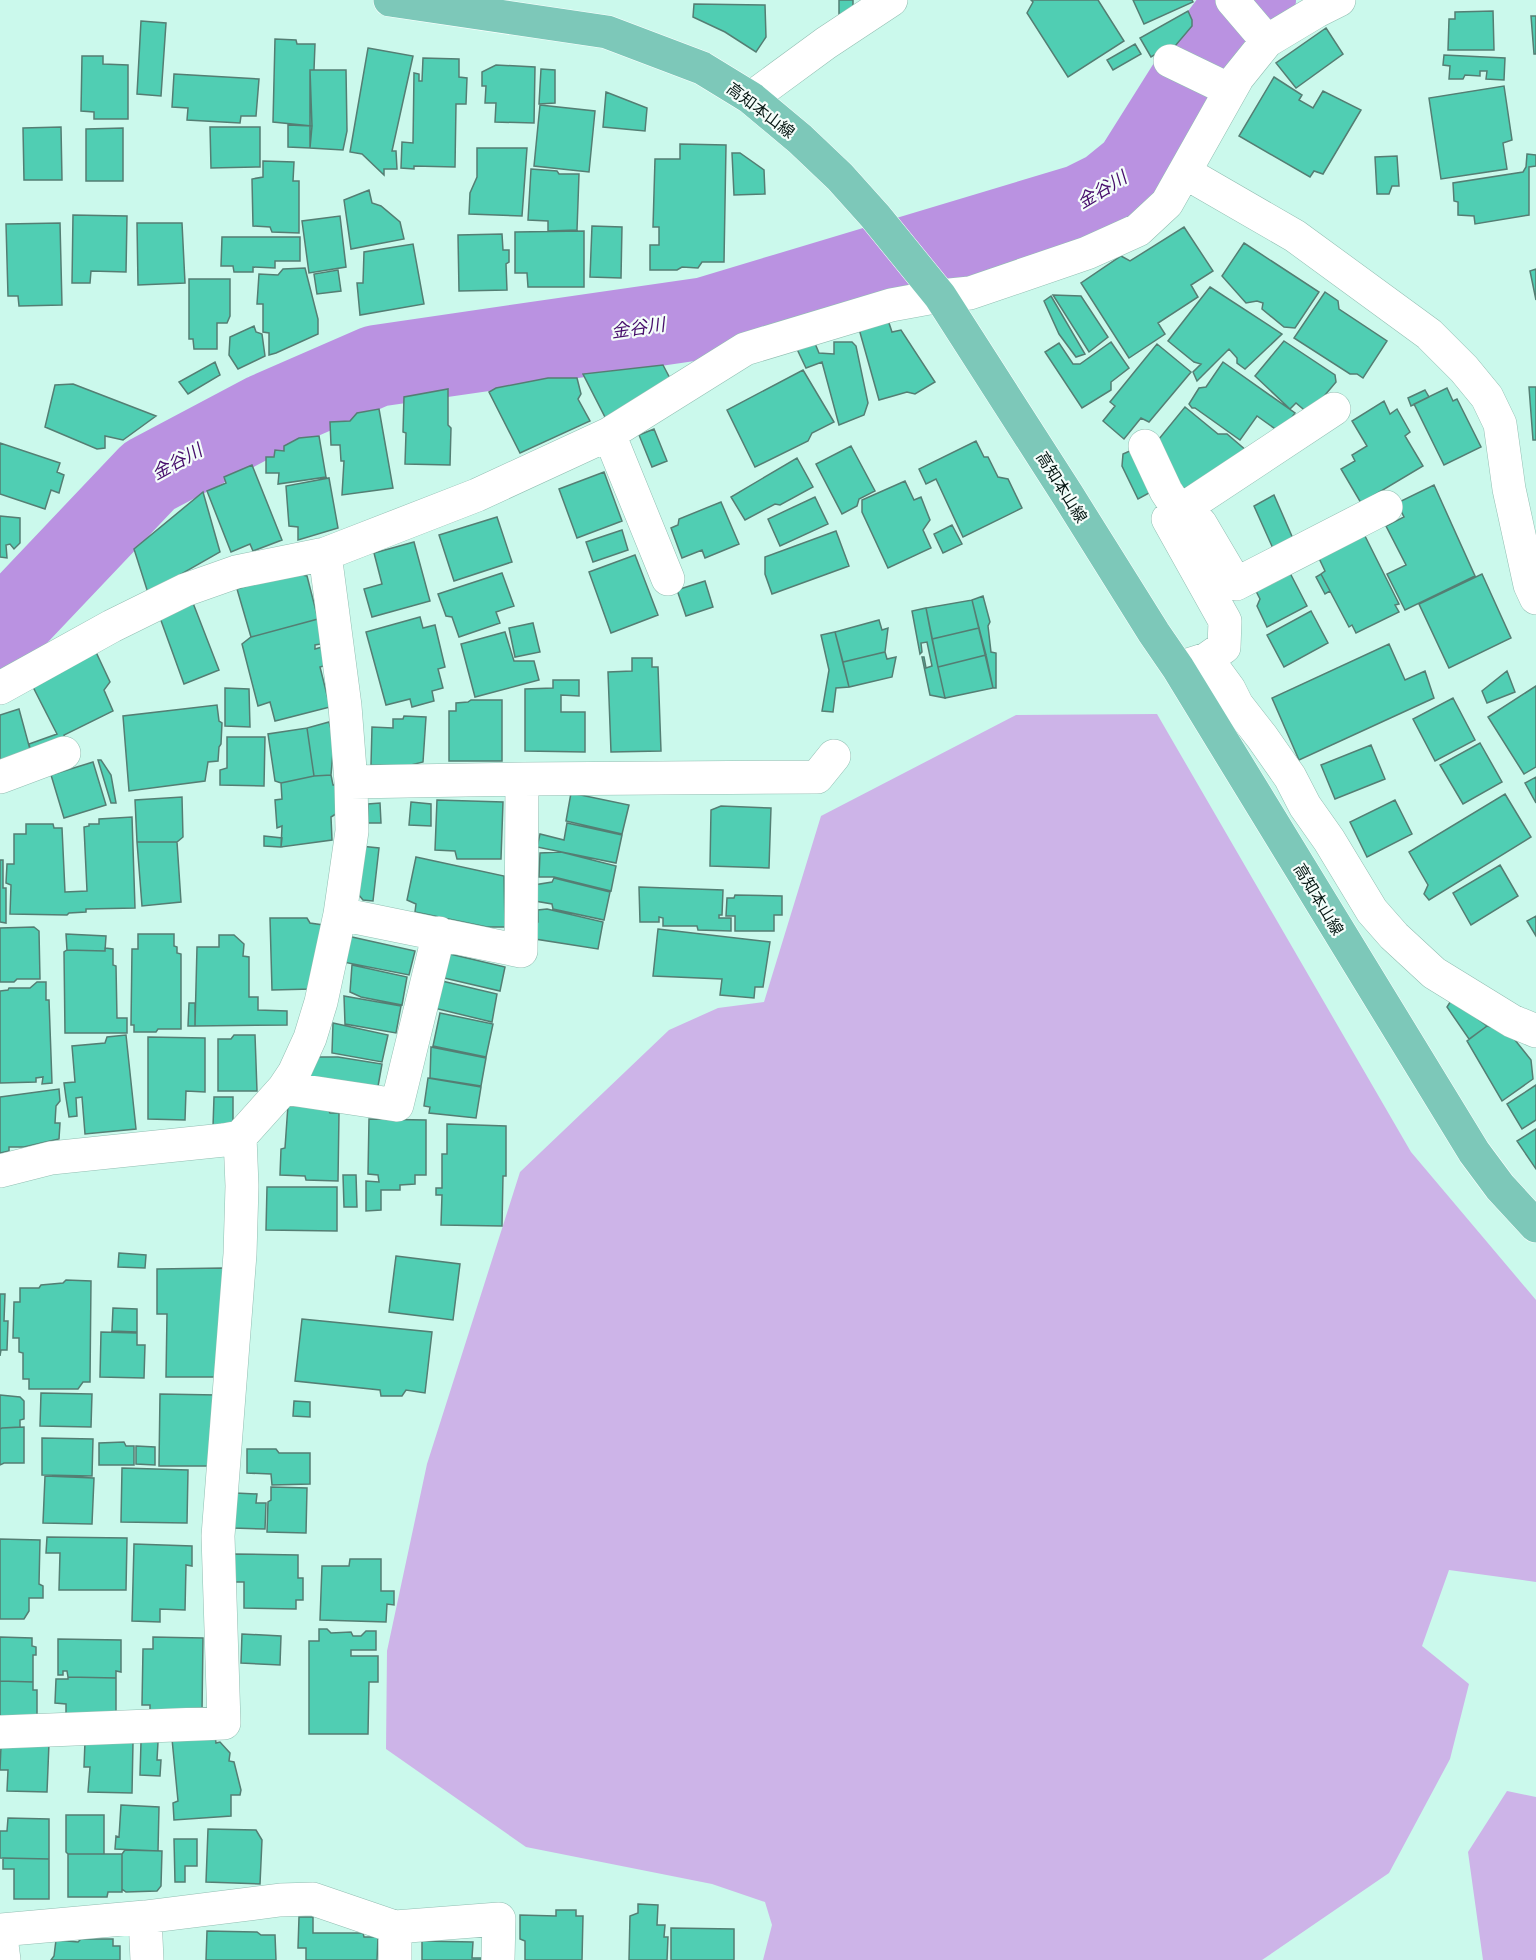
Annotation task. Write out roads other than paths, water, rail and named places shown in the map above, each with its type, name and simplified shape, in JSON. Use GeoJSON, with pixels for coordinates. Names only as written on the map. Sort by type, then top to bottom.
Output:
{"type":"FeatureCollection","features":[{"type":"Feature","properties":{"kind":"main road","name":"高知本山線"},"geometry":{"type":"LineString","coordinates":[[390,0],[607,32],[702,68],[751,98],[800,139],[840,177],[934,288],[1154,633],[1192,663],[1474,1152],[1500,1187],[1536,1226]]}},
{"type":"Feature","properties":{"kind":"street"},"geometry":{"type":"LineString","coordinates":[[751,98],[826,43],[891,0]]}},
{"type":"Feature","properties":{"kind":"street"},"geometry":{"type":"LineString","coordinates":[[1232,0],[1262,36]]}},
{"type":"Feature","properties":{"kind":"street"},"geometry":{"type":"LineString","coordinates":[[0,688],[112,626],[185,590],[236,572],[325,554],[477,495],[609,434],[745,349],[891,305],[934,288],[970,293],[1087,253],[1138,230],[1167,203],[1186,173],[1224,87],[1238,77],[1262,36],[1285,29],[1339,0]]}},
{"type":"Feature","properties":{"kind":"street"},"geometry":{"type":"LineString","coordinates":[[1170,61],[1224,87]]}},
{"type":"Feature","properties":{"kind":"street"},"geometry":{"type":"LineString","coordinates":[[1186,173],[1295,236],[1430,334],[1464,369],[1487,397],[1500,424],[1509,489],[1530,585],[1536,598]]}},
{"type":"Feature","properties":{"kind":"street"},"geometry":{"type":"LineString","coordinates":[[1334,409],[1168,519],[1225,621],[1224,647],[1192,663],[1229,689],[1237,705],[1290,777],[1305,806],[1329,840],[1372,911],[1394,936],[1434,973],[1512,1021],[1536,1032]]}},
{"type":"Feature","properties":{"kind":"street"},"geometry":{"type":"LineString","coordinates":[[609,434],[668,579]]}},
{"type":"Feature","properties":{"kind":"street"},"geometry":{"type":"LineString","coordinates":[[1145,446],[1166,491],[1179,511],[1200,523],[1236,584],[1386,507]]}},
{"type":"Feature","properties":{"kind":"street"},"geometry":{"type":"LineString","coordinates":[[0,1172],[51,1158],[240,1137],[284,1088],[294,1073],[310,1038],[330,962],[340,914],[352,831],[345,706],[325,554]]}},
{"type":"Feature","properties":{"kind":"street"},"geometry":{"type":"LineString","coordinates":[[0,777],[64,753]]}},
{"type":"Feature","properties":{"kind":"street"},"geometry":{"type":"LineString","coordinates":[[351,782],[522,778],[817,777],[834,756]]}},
{"type":"Feature","properties":{"kind":"street"},"geometry":{"type":"LineString","coordinates":[[340,914],[521,951],[522,778]]}},
{"type":"Feature","properties":{"kind":"street"},"geometry":{"type":"LineString","coordinates":[[284,1088],[397,1105],[439,933]]}},
{"type":"Feature","properties":{"kind":"street"},"geometry":{"type":"LineString","coordinates":[[0,1732],[224,1723],[218,1536],[240,1254],[242,1186],[240,1137]]}},
{"type":"Feature","properties":{"kind":"street"},"geometry":{"type":"LineString","coordinates":[[4,1960],[0,1930],[145,1917],[280,1900],[312,1899],[395,1927],[499,1919],[498,1960]]}},
{"type":"Feature","properties":{"kind":"street"},"geometry":{"type":"LineString","coordinates":[[145,1917],[147,1960]]}},
{"type":"Feature","properties":{"kind":"street"},"geometry":{"type":"LineString","coordinates":[[395,1927],[395,1960]]}},
{"type":"Feature","properties":{"kind":"waterway","name":"金谷川"},"geometry":{"type":"LineString","coordinates":[[0,633],[149,476],[266,414],[376,366],[706,318],[1082,205],[1108,192],[1135,170],[1213,46],[1232,21],[1255,0]]}},
{"type":"Feature","properties":{"kind":"waterway"},"geometry":{"type":"LineString","coordinates":[[1135,170],[1167,175]]}}]}
